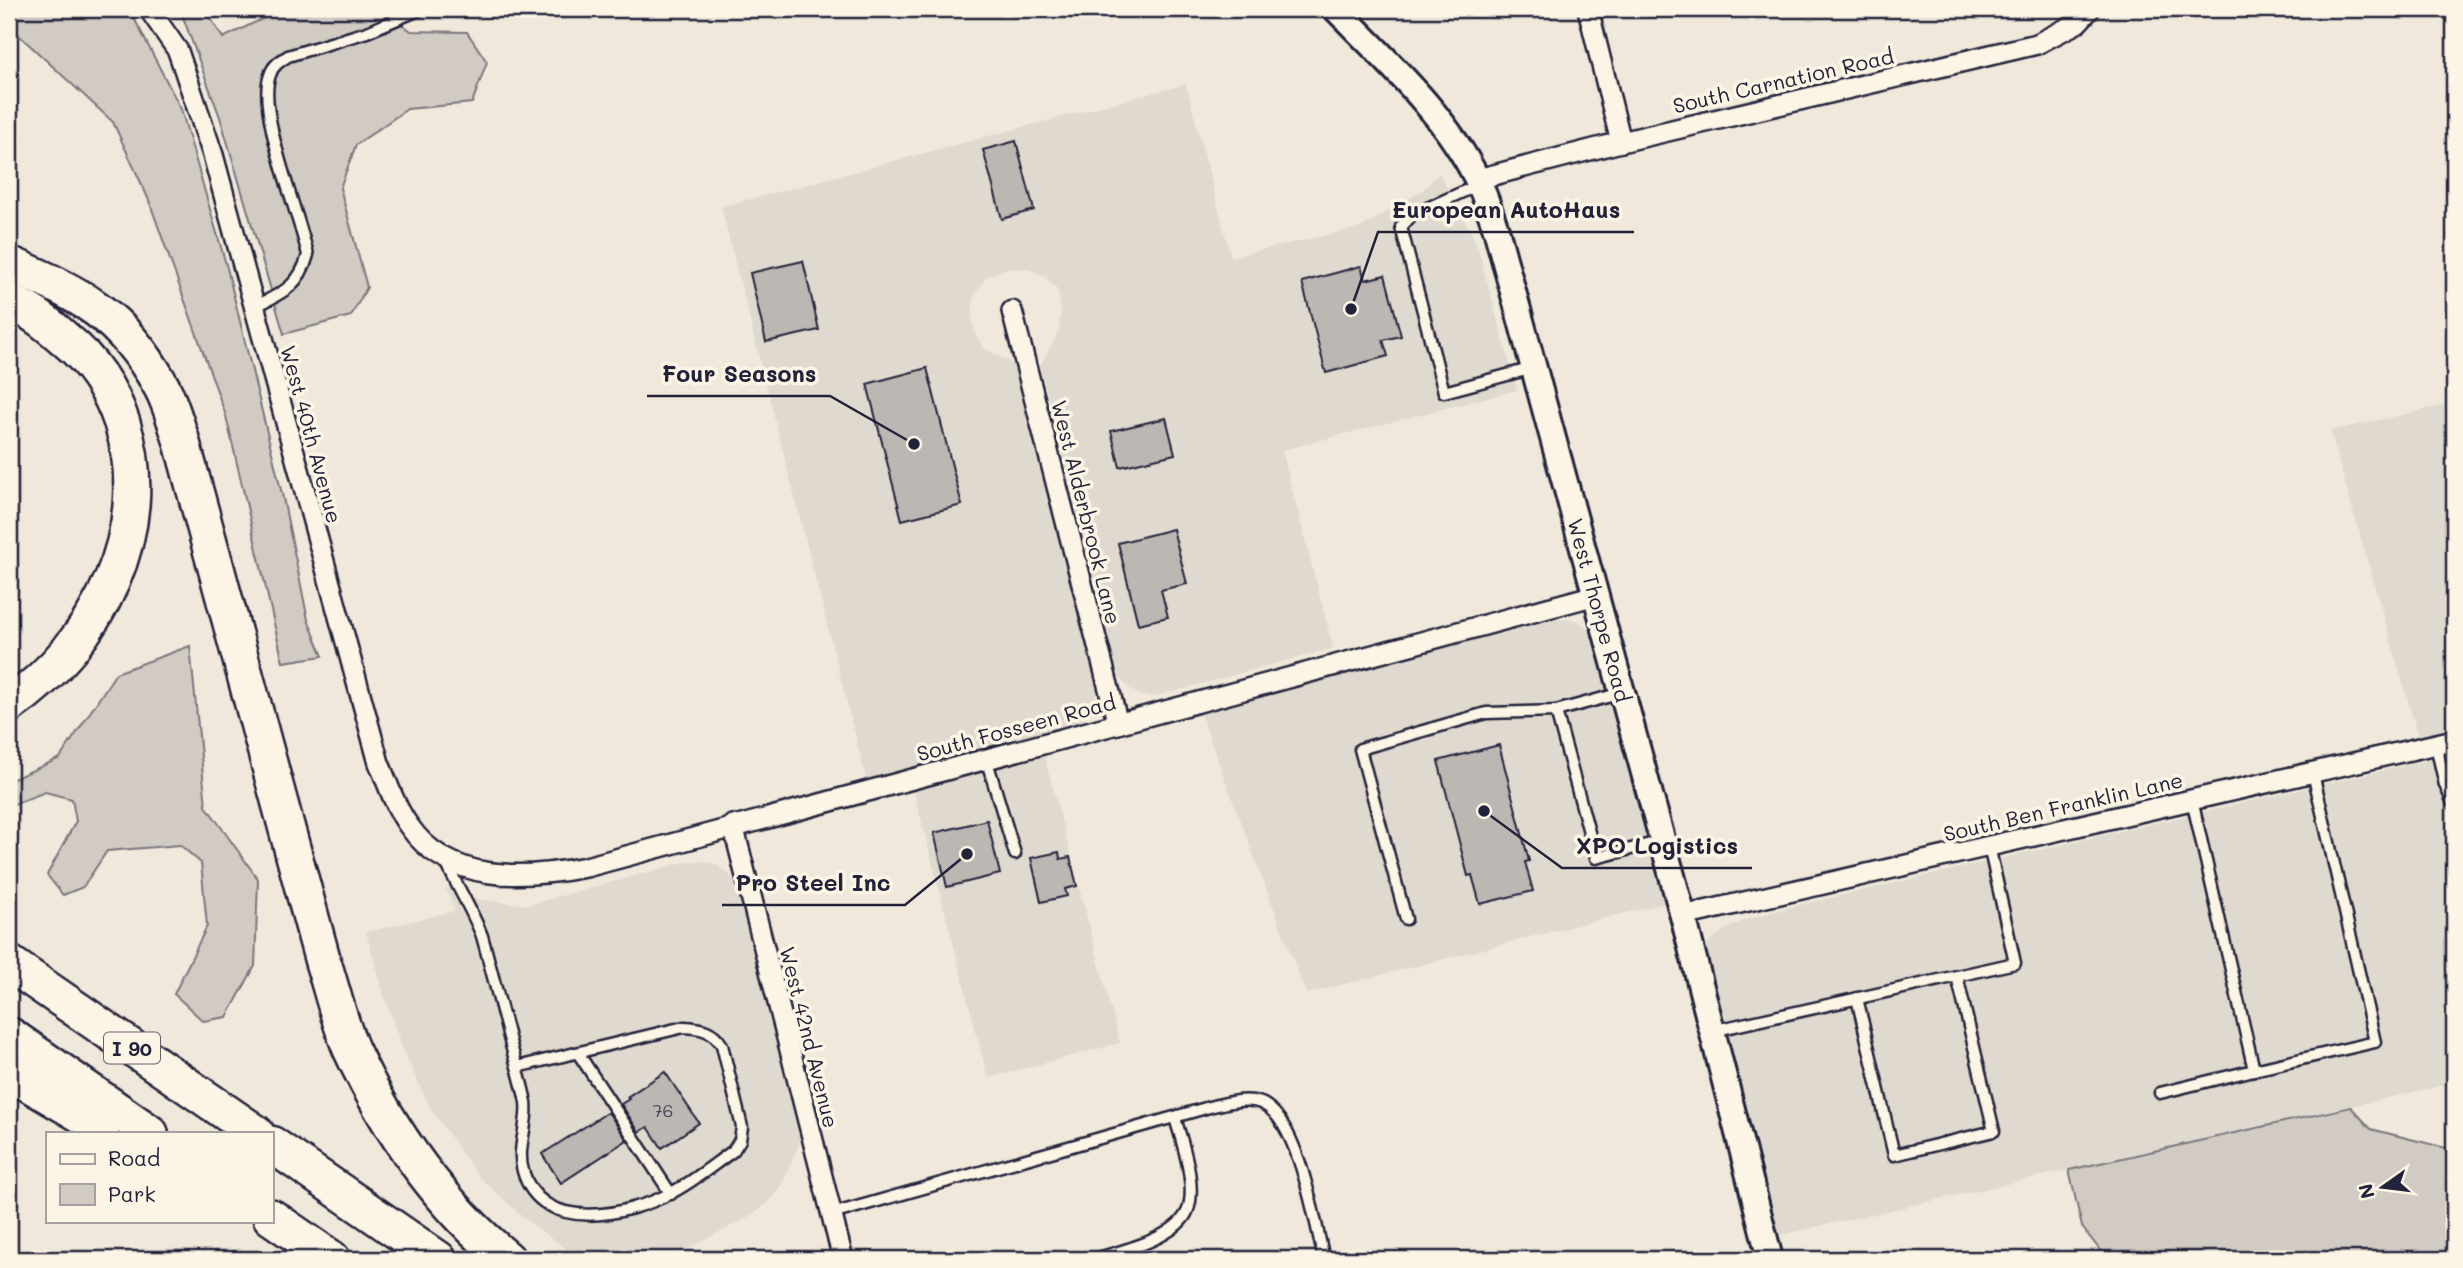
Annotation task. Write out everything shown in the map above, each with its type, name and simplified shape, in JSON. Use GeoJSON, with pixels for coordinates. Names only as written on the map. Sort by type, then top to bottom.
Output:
{"type":"FeatureCollection","features":[{"type":"Feature","properties":{"kind":"highway"},"geometry":{"type":"LineString","coordinates":[[9,264],[72,292],[98,310],[137,346],[162,386],[181,439],[323,961],[351,1047],[385,1114],[416,1161],[449,1204],[507,1259]]}},
{"type":"Feature","properties":{"kind":"highway"},"geometry":{"type":"LineString","coordinates":[[9,302],[19,305],[49,325],[78,350],[100,377],[116,405],[129,444],[133,479],[131,516],[123,554],[109,590],[69,651],[38,684],[9,705]]}},
{"type":"Feature","properties":{"kind":"highway","name":"I 90"},"geometry":{"type":"LineString","coordinates":[[9,963],[255,1132]]}},
{"type":"Feature","properties":{"kind":"highway","name":"I 90"},"geometry":{"type":"LineString","coordinates":[[9,1035],[149,1132]]}},
{"type":"Feature","properties":{"kind":"highway"},"geometry":{"type":"LineString","coordinates":[[9,1072],[111,1132]]}},
{"type":"Feature","properties":{"kind":"highway"},"geometry":{"type":"LineString","coordinates":[[273,1145],[438,1259]]}},
{"type":"Feature","properties":{"kind":"highway"},"geometry":{"type":"LineString","coordinates":[[273,1218],[332,1259]]}},
{"type":"Feature","properties":{"kind":"street","name":"West 40th Avenue"},"geometry":{"type":"LineString","coordinates":[[149,9],[177,51],[213,155],[379,763],[406,823],[424,845],[446,860]]}},
{"type":"Feature","properties":{"kind":"street","name":"West Thorpe Road"},"geometry":{"type":"LineString","coordinates":[[1336,9],[1423,100],[1460,149],[1478,182],[1496,229],[1683,916],[1770,1259]]}},
{"type":"Feature","properties":{"kind":"street"},"geometry":{"type":"LineString","coordinates":[[1588,9],[1621,142]]}},
{"type":"Feature","properties":{"kind":"street","name":"South Carnation Road"},"geometry":{"type":"LineString","coordinates":[[1478,182],[1621,142],[2037,44],[2077,23],[2090,9]]}},
{"type":"Feature","properties":{"kind":"street","name":"West Alderbrook Lane"},"geometry":{"type":"LineString","coordinates":[[1012,311],[1118,724]]}},
{"type":"Feature","properties":{"kind":"street","name":"South Fosseen Road"},"geometry":{"type":"LineString","coordinates":[[446,860],[467,868],[528,875],[586,867],[733,825],[1596,595]]}},
{"type":"Feature","properties":{"kind":"street","name":"South Ben Franklin Lane"},"geometry":{"type":"LineString","coordinates":[[1683,916],[2445,743]]}},
{"type":"Feature","properties":{"kind":"street","name":"West 42nd Avenue"},"geometry":{"type":"LineString","coordinates":[[733,825],[843,1259]]}},
{"type":"Feature","properties":{"kind":"lane"},"geometry":{"type":"LineString","coordinates":[[254,307],[289,289],[303,272],[308,255],[273,138],[266,96],[269,76],[277,63],[288,56],[367,32],[421,9]]}},
{"type":"Feature","properties":{"kind":"lane"},"geometry":{"type":"LineString","coordinates":[[1478,182],[1412,215],[1401,227],[1444,392],[1534,368]]}},
{"type":"Feature","properties":{"kind":"lane"},"geometry":{"type":"LineString","coordinates":[[1406,919],[1360,750],[1486,713],[1556,711],[1622,693]]}},
{"type":"Feature","properties":{"kind":"lane"},"geometry":{"type":"LineString","coordinates":[[1556,711],[1596,859],[1662,840]]}},
{"type":"Feature","properties":{"kind":"lane"},"geometry":{"type":"LineString","coordinates":[[2445,743],[2445,785],[2454,805]]}},
{"type":"Feature","properties":{"kind":"lane"},"geometry":{"type":"LineString","coordinates":[[986,758],[1015,854]]}},
{"type":"Feature","properties":{"kind":"lane"},"geometry":{"type":"LineString","coordinates":[[2160,1093],[2375,1042],[2314,773]]}},
{"type":"Feature","properties":{"kind":"lane"},"geometry":{"type":"LineString","coordinates":[[2192,800],[2253,1070]]}},
{"type":"Feature","properties":{"kind":"lane"},"geometry":{"type":"LineString","coordinates":[[1712,1031],[2015,962],[1989,846]]}},
{"type":"Feature","properties":{"kind":"lane"},"geometry":{"type":"LineString","coordinates":[[446,860],[482,936],[517,1067],[526,1105],[521,1149],[523,1171],[534,1192],[553,1209],[574,1215],[595,1215],[631,1209],[671,1194],[733,1150],[740,1140],[743,1127],[722,1045],[717,1037],[698,1027],[684,1027],[517,1067]]}},
{"type":"Feature","properties":{"kind":"lane"},"geometry":{"type":"LineString","coordinates":[[1857,998],[1894,1155],[1994,1131],[1957,976]]}},
{"type":"Feature","properties":{"kind":"lane"},"geometry":{"type":"LineString","coordinates":[[578,1053],[671,1194]]}},
{"type":"Feature","properties":{"kind":"lane"},"geometry":{"type":"LineString","coordinates":[[832,1214],[1239,1101],[1260,1102],[1274,1111],[1287,1130],[1299,1162],[1324,1259]]}},
{"type":"Feature","properties":{"kind":"lane"},"geometry":{"type":"LineString","coordinates":[[1094,1259],[1151,1240],[1186,1214],[1191,1192],[1175,1118]]}},
{"type":"Feature","properties":{"kind":"shaded area"},"geometry":{"type":"Polygon","coordinates":[[[1186,84],[1231,257],[1362,227],[1423,190],[1439,173],[1476,242],[1517,390],[1282,450],[1333,648],[1157,696],[1143,696],[1131,690],[1121,679],[1115,664],[1040,366],[1059,331],[1061,311],[1058,291],[1046,277],[1027,268],[1004,269],[986,277],[974,296],[974,332],[985,349],[1018,369],[1025,390],[1097,685],[1096,699],[1078,726],[867,782],[721,207],[1186,84]]]}},
{"type":"Feature","properties":{"kind":"shaded area"},"geometry":{"type":"Polygon","coordinates":[[[2454,403],[2454,731],[2419,739],[2330,431],[2454,403]]]}},
{"type":"Feature","properties":{"kind":"shaded area"},"geometry":{"type":"Polygon","coordinates":[[[1553,619],[1575,620],[1584,625],[1598,643],[1669,902],[1306,994],[1200,713],[1553,619]]]}},
{"type":"Feature","properties":{"kind":"shaded area"},"geometry":{"type":"Polygon","coordinates":[[[1044,754],[1120,1043],[988,1078],[913,788],[1044,754]]]}},
{"type":"Feature","properties":{"kind":"shaded area"},"geometry":{"type":"Polygon","coordinates":[[[2454,754],[2454,1083],[1776,1236],[1704,956],[1707,944],[1722,931],[1748,919],[1787,908],[2454,754]]]}},
{"type":"Feature","properties":{"kind":"shaded area"},"geometry":{"type":"Polygon","coordinates":[[[685,862],[716,864],[732,877],[743,892],[800,1128],[799,1145],[780,1188],[761,1209],[743,1220],[667,1259],[580,1259],[530,1223],[479,1177],[430,1108],[403,1050],[366,932],[455,911],[446,888],[482,900],[528,905],[685,862]]]}},
{"type":"Feature","properties":{"kind":"green space"},"geometry":{"type":"Polygon","coordinates":[[[9,9],[119,9],[134,18],[181,109],[227,268],[283,498],[308,620],[323,656],[283,662],[226,416],[148,198],[113,122],[9,26],[9,9]]]}},
{"type":"Feature","properties":{"kind":"green space"},"geometry":{"type":"Polygon","coordinates":[[[180,9],[205,9],[223,38],[283,9],[382,9],[411,31],[467,32],[487,62],[472,103],[407,109],[356,145],[340,188],[367,287],[351,316],[284,334],[220,117],[180,9]]]}},
{"type":"Feature","properties":{"kind":"green space"},"geometry":{"type":"Polygon","coordinates":[[[190,646],[206,806],[258,879],[255,966],[227,1017],[203,1021],[174,994],[207,926],[201,863],[180,845],[107,851],[83,887],[63,895],[47,875],[76,821],[72,799],[45,792],[9,806],[9,781],[60,758],[116,673],[190,646]]]}},
{"type":"Feature","properties":{"kind":"green space"},"geometry":{"type":"Polygon","coordinates":[[[2351,1107],[2371,1129],[2454,1150],[2454,1259],[2107,1259],[2082,1227],[2069,1170],[2351,1107]]]}},
{"type":"Feature","properties":{"kind":"building"},"geometry":{"type":"Polygon","coordinates":[[[1016,141],[1034,210],[1002,219],[983,150],[1016,141]]]}},
{"type":"Feature","properties":{"kind":"building"},"geometry":{"type":"Polygon","coordinates":[[[803,261],[819,330],[766,342],[750,273],[803,261]]]}},
{"type":"Feature","properties":{"kind":"building"},"geometry":{"type":"Polygon","coordinates":[[[1361,266],[1365,280],[1385,275],[1401,336],[1383,340],[1388,356],[1326,373],[1302,282],[1361,266]]]}},
{"type":"Feature","properties":{"kind":"building"},"geometry":{"type":"Polygon","coordinates":[[[927,368],[962,505],[902,520],[867,384],[927,368]]]}},
{"type":"Feature","properties":{"kind":"building"},"geometry":{"type":"Polygon","coordinates":[[[1166,418],[1175,454],[1120,467],[1111,431],[1166,418]]]}},
{"type":"Feature","properties":{"kind":"building"},"geometry":{"type":"Polygon","coordinates":[[[1173,529],[1187,584],[1161,590],[1168,617],[1138,624],[1118,543],[1173,529]]]}},
{"type":"Feature","properties":{"kind":"building"},"geometry":{"type":"Polygon","coordinates":[[[1499,745],[1529,861],[1525,862],[1533,891],[1480,904],[1472,875],[1468,876],[1438,761],[1499,745]]]}},
{"type":"Feature","properties":{"kind":"building"},"geometry":{"type":"Polygon","coordinates":[[[987,820],[1000,874],[947,887],[934,833],[987,820]]]}},
{"type":"Feature","properties":{"kind":"building"},"geometry":{"type":"Polygon","coordinates":[[[1059,852],[1060,859],[1070,857],[1077,886],[1065,889],[1067,896],[1041,902],[1031,858],[1059,852]]]}},
{"type":"Feature","properties":{"kind":"building"},"geometry":{"type":"Polygon","coordinates":[[[665,1072],[699,1123],[662,1148],[648,1127],[639,1132],[621,1104],[629,1099],[627,1097],[665,1072]]]}},
{"type":"Feature","properties":{"kind":"building"},"geometry":{"type":"Polygon","coordinates":[[[608,1112],[627,1140],[561,1183],[542,1154],[608,1112]]]}},
{"type":"Feature","properties":{"kind":"place","name":"European AutoHaus"},"geometry":{"type":"Point","coordinates":[1351,309]}},
{"type":"Feature","properties":{"kind":"place","name":"Four Seasons"},"geometry":{"type":"Point","coordinates":[914,444]}},
{"type":"Feature","properties":{"kind":"place","name":"XPO Logistics"},"geometry":{"type":"Point","coordinates":[1484,811]}},
{"type":"Feature","properties":{"kind":"place","name":"Pro Steel Inc"},"geometry":{"type":"Point","coordinates":[967,854]}}]}
